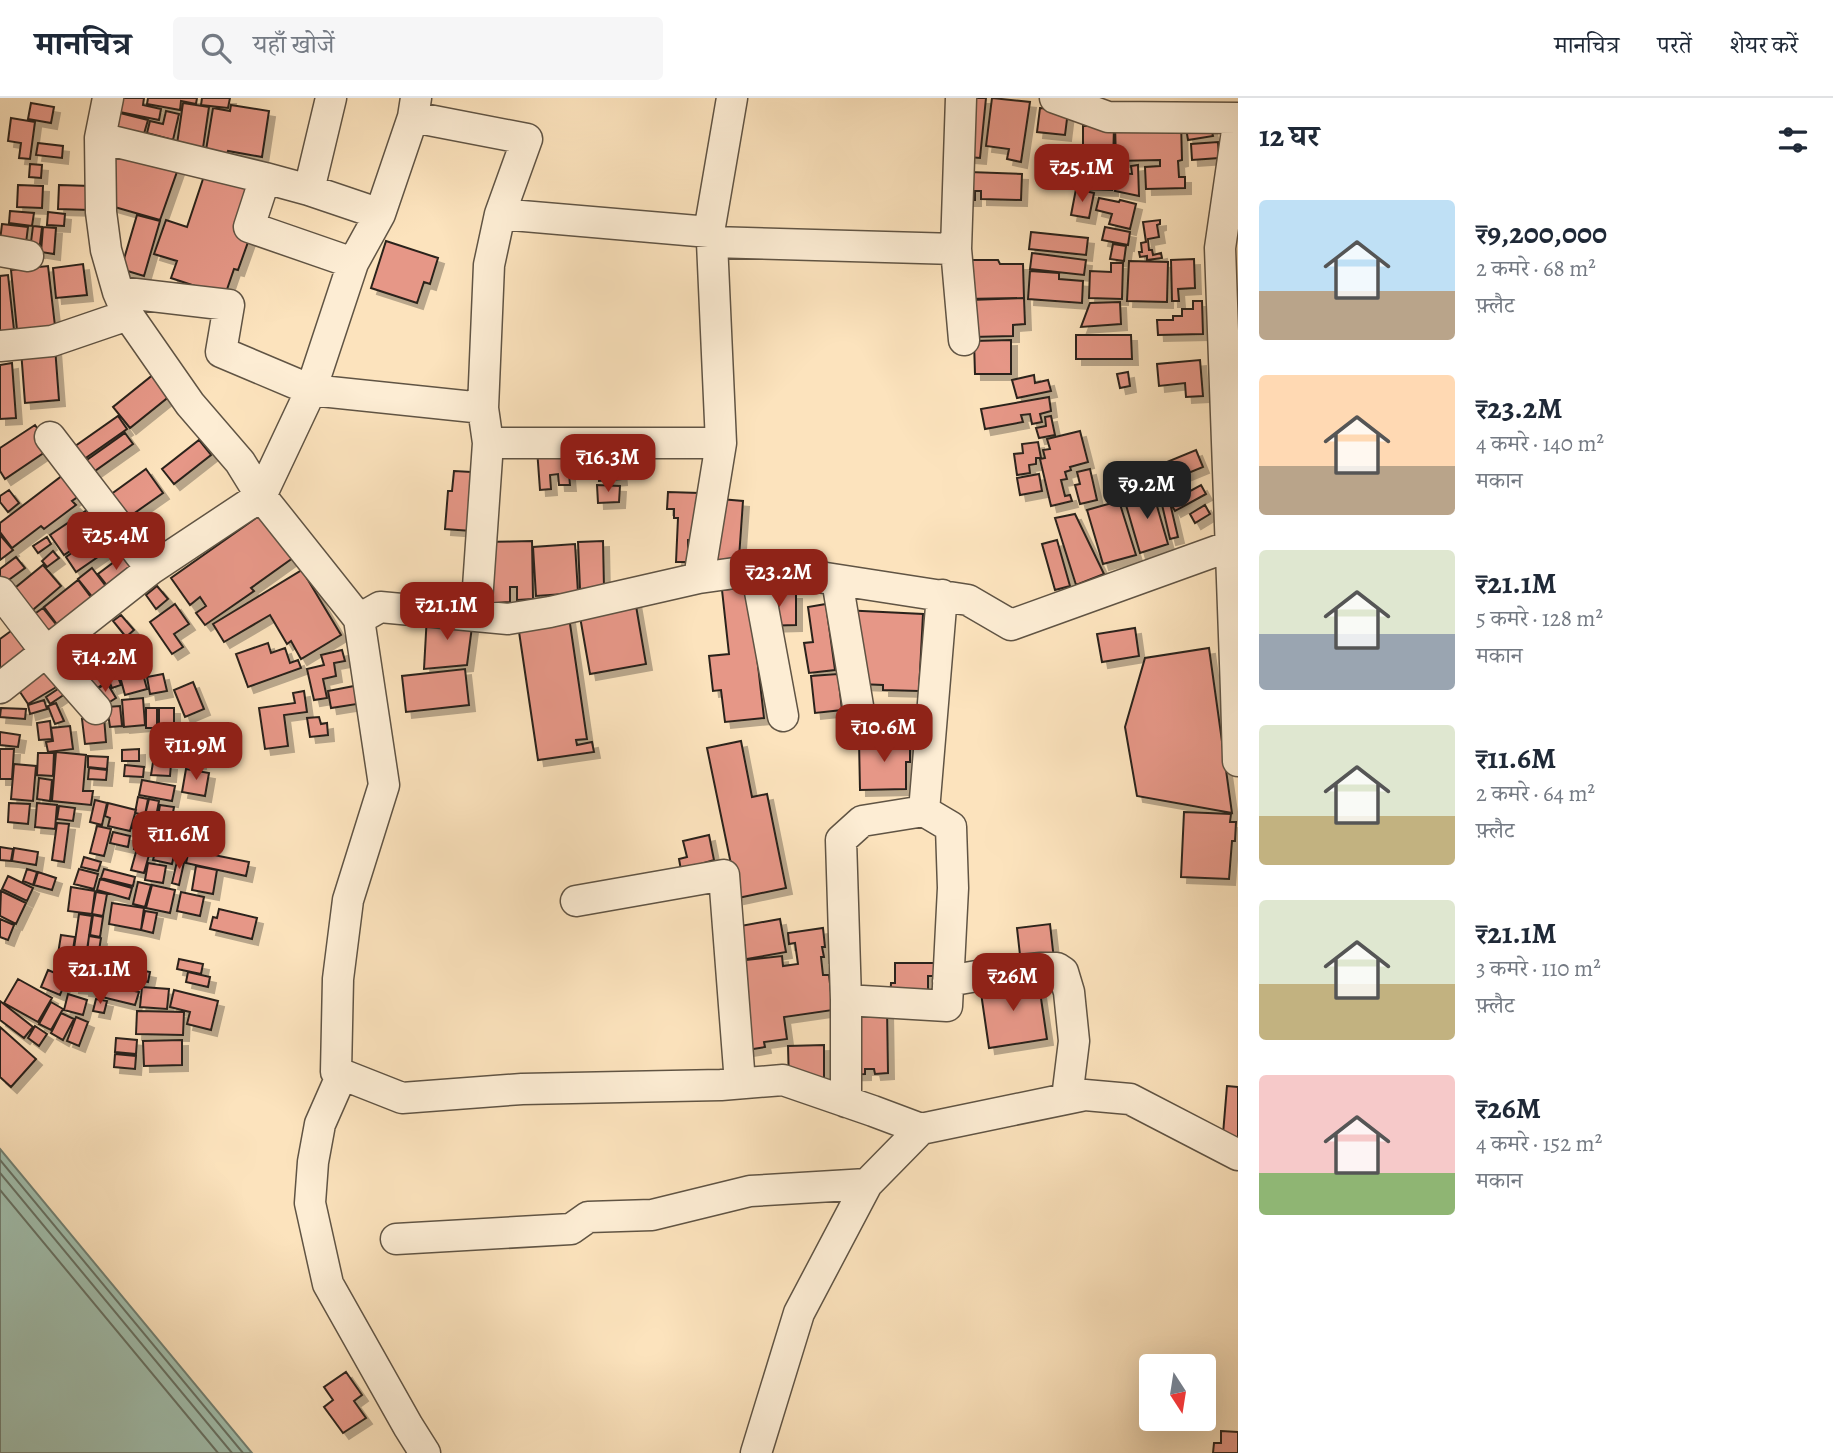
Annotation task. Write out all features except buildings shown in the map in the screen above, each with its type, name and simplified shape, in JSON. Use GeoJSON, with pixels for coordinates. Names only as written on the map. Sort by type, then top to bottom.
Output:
{"type":"FeatureCollection","features":[{"type":"Feature","properties":{"kind":"street"},"geometry":{"type":"LineString","coordinates":[[108,98],[100,138],[101,212],[106,250],[123,303],[190,404],[240,462],[261,496],[359,619],[384,785],[348,900],[338,979],[336,1072],[402,1098],[522,1090],[721,1085],[783,1080],[921,1129],[1085,1095],[1130,1099],[1238,1155]]}},
{"type":"Feature","properties":{"kind":"street"},"geometry":{"type":"LineString","coordinates":[[309,191],[331,98]]}},
{"type":"Feature","properties":{"kind":"street"},"geometry":{"type":"LineString","coordinates":[[500,214],[709,232],[732,98]]}},
{"type":"Feature","properties":{"kind":"street"},"geometry":{"type":"LineString","coordinates":[[961,98],[956,249],[964,340]]}},
{"type":"Feature","properties":{"kind":"street"},"geometry":{"type":"LineString","coordinates":[[1055,98],[1108,117],[1238,118]]}},
{"type":"Feature","properties":{"kind":"street"},"geometry":{"type":"LineString","coordinates":[[0,688],[151,569],[261,496],[311,390],[354,263],[380,214],[415,108],[527,139],[500,214],[489,265],[483,408],[488,443],[476,616]]}},
{"type":"Feature","properties":{"kind":"street"},"geometry":{"type":"LineString","coordinates":[[1238,124],[1220,248],[1233,499],[1230,545],[1235,610],[1238,761]]}},
{"type":"Feature","properties":{"kind":"street"},"geometry":{"type":"LineString","coordinates":[[100,138],[265,178],[380,214]]}},
{"type":"Feature","properties":{"kind":"street"},"geometry":{"type":"LineString","coordinates":[[265,178],[250,227],[354,263]]}},
{"type":"Feature","properties":{"kind":"street"},"geometry":{"type":"LineString","coordinates":[[699,578],[721,443],[712,242],[956,249]]}},
{"type":"Feature","properties":{"kind":"street"},"geometry":{"type":"LineString","coordinates":[[0,346],[52,341],[123,303],[229,305],[221,352],[311,390],[483,408]]}},
{"type":"Feature","properties":{"kind":"street"},"geometry":{"type":"LineString","coordinates":[[50,437],[151,569]]}},
{"type":"Feature","properties":{"kind":"street"},"geometry":{"type":"LineString","coordinates":[[488,443],[721,443]]}},
{"type":"Feature","properties":{"kind":"street"},"geometry":{"type":"LineString","coordinates":[[359,619],[380,607],[508,619],[699,578],[755,570],[968,600],[1011,625],[1230,545]]}},
{"type":"Feature","properties":{"kind":"street"},"geometry":{"type":"LineString","coordinates":[[755,570],[783,716]]}},
{"type":"Feature","properties":{"kind":"street"},"geometry":{"type":"LineString","coordinates":[[837,580],[858,706]]}},
{"type":"Feature","properties":{"kind":"street"},"geometry":{"type":"LineString","coordinates":[[0,592],[46,652],[96,709]]}},
{"type":"Feature","properties":{"kind":"street"},"geometry":{"type":"LineString","coordinates":[[924,811],[942,596]]}},
{"type":"Feature","properties":{"kind":"street"},"geometry":{"type":"LineString","coordinates":[[846,1000],[947,1006],[953,888],[951,827],[924,811],[862,821],[841,840],[846,1102]]}},
{"type":"Feature","properties":{"kind":"street"},"geometry":{"type":"LineString","coordinates":[[576,901],[724,875],[740,1083]]}},
{"type":"Feature","properties":{"kind":"street"},"geometry":{"type":"LineString","coordinates":[[948,981],[1041,968],[1057,968],[1063,972],[1069,992],[1074,1041],[1067,1098]]}},
{"type":"Feature","properties":{"kind":"street"},"geometry":{"type":"LineString","coordinates":[[342,1074],[320,1124],[313,1162],[310,1203],[328,1284],[425,1453]]}},
{"type":"Feature","properties":{"kind":"street"},"geometry":{"type":"LineString","coordinates":[[756,1453],[799,1313],[867,1184],[921,1129]]}},
{"type":"Feature","properties":{"kind":"street"},"geometry":{"type":"LineString","coordinates":[[396,1239],[571,1229],[588,1217],[652,1215],[750,1191],[867,1184]]}},
{"type":"Feature","properties":{"kind":"water"},"geometry":{"type":"Polygon","coordinates":[[[0,1149],[252,1453],[0,1453],[0,1149]]]}}]}
